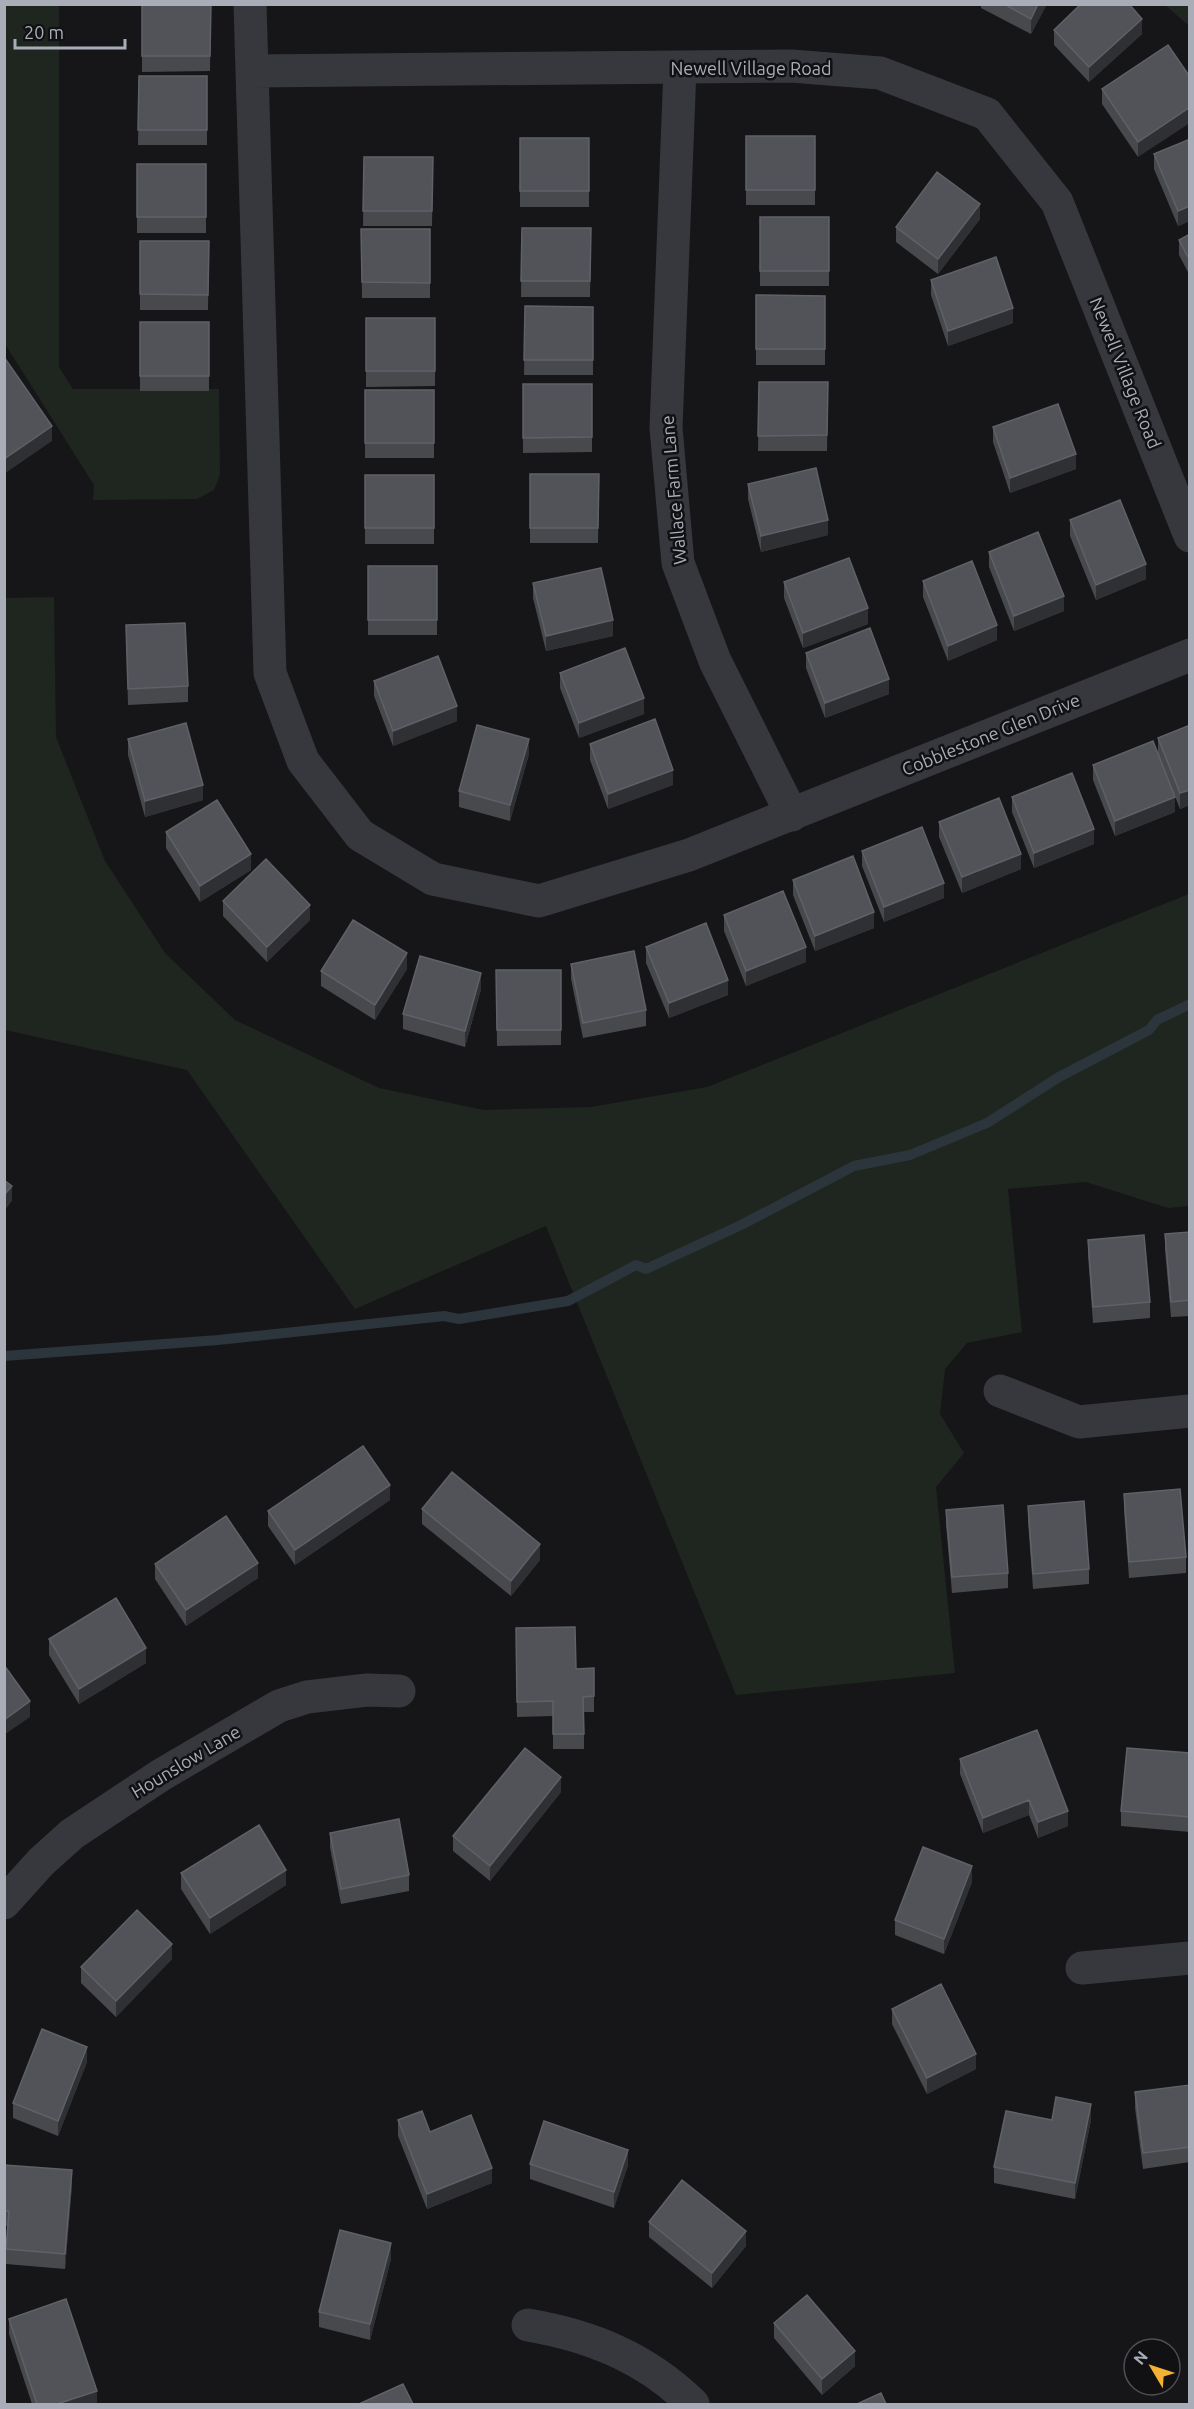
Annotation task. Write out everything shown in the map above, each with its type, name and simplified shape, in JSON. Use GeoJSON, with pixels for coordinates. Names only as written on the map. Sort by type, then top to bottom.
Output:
{"type":"FeatureCollection","features":[{"type":"Feature","properties":{"kind":"street","name":"Cobblestone Glen Drive"},"geometry":{"type":"LineString","coordinates":[[250,4],[270,673],[303,761],[360,835],[433,879],[539,901],[688,855],[1190,655]]}},
{"type":"Feature","properties":{"kind":"street","name":"Newell Village Road"},"geometry":{"type":"LineString","coordinates":[[252,71],[791,66],[880,73],[987,114],[1058,202],[1190,536]]}},
{"type":"Feature","properties":{"kind":"street","name":"Wallace Farm Lane"},"geometry":{"type":"LineString","coordinates":[[680,68],[666,428],[678,563],[715,661],[792,815]]}},
{"type":"Feature","properties":{"kind":"street"},"geometry":{"type":"LineString","coordinates":[[1000,1391],[1079,1422],[1190,1411]]}},
{"type":"Feature","properties":{"kind":"street","name":"Hounslow Lane"},"geometry":{"type":"LineString","coordinates":[[4,1903],[41,1862],[72,1834],[161,1775],[279,1706],[307,1697],[367,1690],[399,1691]]}},
{"type":"Feature","properties":{"kind":"street"},"geometry":{"type":"LineString","coordinates":[[1082,1968],[1190,1958]]}},
{"type":"Feature","properties":{"kind":"street"},"geometry":{"type":"LineString","coordinates":[[528,2325],[565,2332],[616,2349],[639,2361],[676,2388],[693,2404]]}},
{"type":"Feature","properties":{"kind":"shaded area"},"geometry":{"type":"Polygon","coordinates":[[[5,5],[59,5],[59,367],[73,389],[219,389],[220,475],[214,490],[197,499],[93,500],[94,485],[5,344],[5,5]]]}},
{"type":"Feature","properties":{"kind":"shaded area"},"geometry":{"type":"Polygon","coordinates":[[[1165,5],[1189,5],[1189,26],[1165,5]]]}},
{"type":"Feature","properties":{"kind":"shaded area"},"geometry":{"type":"Polygon","coordinates":[[[54,597],[56,737],[105,861],[165,953],[235,1020],[379,1088],[484,1110],[591,1107],[707,1087],[1189,894],[1189,1206],[1168,1208],[1086,1182],[1008,1189],[1022,1332],[967,1343],[945,1369],[940,1414],[964,1453],[936,1487],[955,1673],[736,1695],[546,1226],[355,1309],[187,1070],[5,1030],[5,598],[54,597]]]}},
{"type":"Feature","properties":{"kind":"building"},"geometry":{"type":"Polygon","coordinates":[[[142,4],[211,4],[210,56],[142,56],[142,4]]]}},
{"type":"Feature","properties":{"kind":"building"},"geometry":{"type":"Polygon","coordinates":[[[1004,4],[1038,4],[1031,19],[1004,4]]]}},
{"type":"Feature","properties":{"kind":"building"},"geometry":{"type":"Polygon","coordinates":[[[1081,4],[1129,4],[1142,19],[1089,67],[1054,30],[1081,4]]]}},
{"type":"Feature","properties":{"kind":"building"},"geometry":{"type":"Polygon","coordinates":[[[1168,45],[1190,77],[1190,107],[1138,142],[1102,89],[1168,45]]]}},
{"type":"Feature","properties":{"kind":"building"},"geometry":{"type":"Polygon","coordinates":[[[139,76],[207,76],[207,130],[138,130],[139,76]]]}},
{"type":"Feature","properties":{"kind":"building"},"geometry":{"type":"Polygon","coordinates":[[[746,136],[815,136],[815,190],[746,190],[746,136]]]}},
{"type":"Feature","properties":{"kind":"building"},"geometry":{"type":"Polygon","coordinates":[[[520,138],[589,138],[589,191],[520,191],[520,138]]]}},
{"type":"Feature","properties":{"kind":"building"},"geometry":{"type":"Polygon","coordinates":[[[1190,139],[1190,206],[1178,211],[1154,154],[1190,139]]]}},
{"type":"Feature","properties":{"kind":"building"},"geometry":{"type":"Polygon","coordinates":[[[364,157],[433,157],[432,211],[363,211],[364,157]]]}},
{"type":"Feature","properties":{"kind":"building"},"geometry":{"type":"Polygon","coordinates":[[[137,164],[206,164],[206,217],[137,217],[137,164]]]}},
{"type":"Feature","properties":{"kind":"building"},"geometry":{"type":"Polygon","coordinates":[[[937,172],[980,204],[938,259],[896,227],[937,172]]]}},
{"type":"Feature","properties":{"kind":"building"},"geometry":{"type":"Polygon","coordinates":[[[760,217],[829,217],[829,271],[760,271],[760,217]]]}},
{"type":"Feature","properties":{"kind":"building"},"geometry":{"type":"Polygon","coordinates":[[[522,228],[591,228],[590,281],[521,281],[522,228]]]}},
{"type":"Feature","properties":{"kind":"building"},"geometry":{"type":"Polygon","coordinates":[[[361,229],[430,229],[430,283],[362,282],[361,229]]]}},
{"type":"Feature","properties":{"kind":"building"},"geometry":{"type":"Polygon","coordinates":[[[1190,234],[1190,261],[1179,240],[1190,234]]]}},
{"type":"Feature","properties":{"kind":"building"},"geometry":{"type":"Polygon","coordinates":[[[140,241],[209,241],[208,295],[140,294],[140,241]]]}},
{"type":"Feature","properties":{"kind":"building"},"geometry":{"type":"Polygon","coordinates":[[[996,257],[1013,308],[948,331],[931,280],[996,257]]]}},
{"type":"Feature","properties":{"kind":"building"},"geometry":{"type":"Polygon","coordinates":[[[756,295],[825,296],[825,349],[756,349],[756,295]]]}},
{"type":"Feature","properties":{"kind":"building"},"geometry":{"type":"Polygon","coordinates":[[[525,306],[593,307],[593,360],[524,360],[525,306]]]}},
{"type":"Feature","properties":{"kind":"building"},"geometry":{"type":"Polygon","coordinates":[[[366,318],[435,318],[435,371],[366,371],[366,318]]]}},
{"type":"Feature","properties":{"kind":"building"},"geometry":{"type":"Polygon","coordinates":[[[140,322],[209,322],[209,376],[140,376],[140,322]]]}},
{"type":"Feature","properties":{"kind":"building"},"geometry":{"type":"Polygon","coordinates":[[[4,357],[52,426],[4,459],[4,357]]]}},
{"type":"Feature","properties":{"kind":"building"},"geometry":{"type":"Polygon","coordinates":[[[759,382],[828,382],[827,435],[758,436],[759,382]]]}},
{"type":"Feature","properties":{"kind":"building"},"geometry":{"type":"Polygon","coordinates":[[[523,384],[592,384],[592,437],[523,438],[523,384]]]}},
{"type":"Feature","properties":{"kind":"building"},"geometry":{"type":"Polygon","coordinates":[[[365,390],[434,390],[434,443],[365,443],[365,390]]]}},
{"type":"Feature","properties":{"kind":"building"},"geometry":{"type":"Polygon","coordinates":[[[1058,404],[1076,454],[1010,478],[993,427],[1058,404]]]}},
{"type":"Feature","properties":{"kind":"building"},"geometry":{"type":"Polygon","coordinates":[[[816,468],[828,520],[761,536],[748,484],[816,468]]]}},
{"type":"Feature","properties":{"kind":"building"},"geometry":{"type":"Polygon","coordinates":[[[530,474],[599,474],[598,528],[530,528],[530,474]]]}},
{"type":"Feature","properties":{"kind":"building"},"geometry":{"type":"Polygon","coordinates":[[[365,475],[434,475],[434,528],[365,528],[365,475]]]}},
{"type":"Feature","properties":{"kind":"building"},"geometry":{"type":"Polygon","coordinates":[[[1120,500],[1146,564],[1096,585],[1070,520],[1120,500]]]}},
{"type":"Feature","properties":{"kind":"building"},"geometry":{"type":"Polygon","coordinates":[[[1038,532],[1064,596],[1014,616],[989,552],[1038,532]]]}},
{"type":"Feature","properties":{"kind":"building"},"geometry":{"type":"Polygon","coordinates":[[[849,558],[868,608],[803,633],[784,582],[849,558]]]}},
{"type":"Feature","properties":{"kind":"building"},"geometry":{"type":"Polygon","coordinates":[[[972,561],[997,625],[948,646],[923,581],[972,561]]]}},
{"type":"Feature","properties":{"kind":"building"},"geometry":{"type":"Polygon","coordinates":[[[368,566],[437,566],[437,620],[368,620],[368,566]]]}},
{"type":"Feature","properties":{"kind":"building"},"geometry":{"type":"Polygon","coordinates":[[[601,568],[613,620],[546,636],[533,583],[601,568]]]}},
{"type":"Feature","properties":{"kind":"building"},"geometry":{"type":"Polygon","coordinates":[[[185,623],[188,686],[128,689],[126,625],[185,623]]]}},
{"type":"Feature","properties":{"kind":"building"},"geometry":{"type":"Polygon","coordinates":[[[870,628],[889,679],[825,703],[806,653],[870,628]]]}},
{"type":"Feature","properties":{"kind":"building"},"geometry":{"type":"Polygon","coordinates":[[[625,648],[644,698],[579,723],[560,673],[625,648]]]}},
{"type":"Feature","properties":{"kind":"building"},"geometry":{"type":"Polygon","coordinates":[[[438,656],[457,706],[393,731],[374,681],[438,656]]]}},
{"type":"Feature","properties":{"kind":"building"},"geometry":{"type":"Polygon","coordinates":[[[655,719],[673,770],[608,794],[590,744],[655,719]]]}},
{"type":"Feature","properties":{"kind":"building"},"geometry":{"type":"Polygon","coordinates":[[[186,723],[203,785],[145,801],[128,739],[186,723]]]}},
{"type":"Feature","properties":{"kind":"building"},"geometry":{"type":"Polygon","coordinates":[[[477,725],[529,739],[510,805],[459,791],[477,725]]]}},
{"type":"Feature","properties":{"kind":"building"},"geometry":{"type":"Polygon","coordinates":[[[1190,725],[1190,790],[1180,793],[1158,738],[1190,725]]]}},
{"type":"Feature","properties":{"kind":"building"},"geometry":{"type":"Polygon","coordinates":[[[1153,741],[1175,797],[1115,821],[1093,765],[1153,741]]]}},
{"type":"Feature","properties":{"kind":"building"},"geometry":{"type":"Polygon","coordinates":[[[1072,773],[1094,829],[1034,853],[1012,797],[1072,773]]]}},
{"type":"Feature","properties":{"kind":"building"},"geometry":{"type":"Polygon","coordinates":[[[999,798],[1021,854],[962,877],[939,822],[999,798]]]}},
{"type":"Feature","properties":{"kind":"building"},"geometry":{"type":"Polygon","coordinates":[[[217,800],[251,854],[200,886],[166,832],[217,800]]]}},
{"type":"Feature","properties":{"kind":"building"},"geometry":{"type":"Polygon","coordinates":[[[922,827],[944,883],[884,907],[862,851],[922,827]]]}},
{"type":"Feature","properties":{"kind":"building"},"geometry":{"type":"Polygon","coordinates":[[[853,856],[874,912],[815,936],[793,880],[853,856]]]}},
{"type":"Feature","properties":{"kind":"building"},"geometry":{"type":"Polygon","coordinates":[[[266,859],[310,905],[267,947],[223,901],[266,859]]]}},
{"type":"Feature","properties":{"kind":"building"},"geometry":{"type":"Polygon","coordinates":[[[783,891],[806,947],[746,971],[724,915],[783,891]]]}},
{"type":"Feature","properties":{"kind":"building"},"geometry":{"type":"Polygon","coordinates":[[[353,920],[407,953],[375,1005],[321,971],[353,920]]]}},
{"type":"Feature","properties":{"kind":"building"},"geometry":{"type":"Polygon","coordinates":[[[706,923],[728,980],[669,1003],[646,947],[706,923]]]}},
{"type":"Feature","properties":{"kind":"building"},"geometry":{"type":"Polygon","coordinates":[[[634,951],[646,1010],[583,1023],[571,964],[634,951]]]}},
{"type":"Feature","properties":{"kind":"building"},"geometry":{"type":"Polygon","coordinates":[[[420,956],[481,973],[465,1031],[403,1014],[420,956]]]}},
{"type":"Feature","properties":{"kind":"building"},"geometry":{"type":"Polygon","coordinates":[[[496,970],[561,970],[561,1030],[497,1030],[496,970]]]}},
{"type":"Feature","properties":{"kind":"building"},"geometry":{"type":"Polygon","coordinates":[[[4,1180],[12,1186],[4,1195],[4,1180]]]}},
{"type":"Feature","properties":{"kind":"building"},"geometry":{"type":"Polygon","coordinates":[[[1190,1232],[1190,1300],[1171,1302],[1165,1234],[1190,1232]]]}},
{"type":"Feature","properties":{"kind":"building"},"geometry":{"type":"Polygon","coordinates":[[[1144,1235],[1150,1302],[1093,1307],[1088,1240],[1144,1235]]]}},
{"type":"Feature","properties":{"kind":"building"},"geometry":{"type":"Polygon","coordinates":[[[363,1446],[390,1485],[295,1550],[268,1511],[363,1446]]]}},
{"type":"Feature","properties":{"kind":"building"},"geometry":{"type":"Polygon","coordinates":[[[452,1472],[540,1544],[511,1581],[422,1509],[452,1472]]]}},
{"type":"Feature","properties":{"kind":"building"},"geometry":{"type":"Polygon","coordinates":[[[1180,1489],[1186,1557],[1129,1562],[1124,1494],[1180,1489]]]}},
{"type":"Feature","properties":{"kind":"building"},"geometry":{"type":"Polygon","coordinates":[[[1084,1501],[1089,1569],[1033,1574],[1028,1506],[1084,1501]]]}},
{"type":"Feature","properties":{"kind":"building"},"geometry":{"type":"Polygon","coordinates":[[[1003,1505],[1008,1573],[952,1577],[946,1510],[1003,1505]]]}},
{"type":"Feature","properties":{"kind":"building"},"geometry":{"type":"Polygon","coordinates":[[[226,1516],[258,1563],[186,1610],[155,1564],[226,1516]]]}},
{"type":"Feature","properties":{"kind":"building"},"geometry":{"type":"Polygon","coordinates":[[[116,1598],[146,1648],[79,1689],[49,1639],[116,1598]]]}},
{"type":"Feature","properties":{"kind":"building"},"geometry":{"type":"Polygon","coordinates":[[[575,1627],[576,1669],[594,1668],[594,1696],[583,1697],[584,1734],[553,1734],[553,1701],[517,1702],[516,1628],[575,1627]]]}},
{"type":"Feature","properties":{"kind":"building"},"geometry":{"type":"Polygon","coordinates":[[[4,1665],[30,1701],[4,1720],[4,1665]]]}},
{"type":"Feature","properties":{"kind":"building"},"geometry":{"type":"Polygon","coordinates":[[[1037,1730],[1068,1811],[1038,1822],[1029,1800],[983,1818],[960,1759],[1037,1730]]]}},
{"type":"Feature","properties":{"kind":"building"},"geometry":{"type":"Polygon","coordinates":[[[525,1748],[561,1777],[490,1866],[453,1836],[525,1748]]]}},
{"type":"Feature","properties":{"kind":"building"},"geometry":{"type":"Polygon","coordinates":[[[1127,1748],[1190,1753],[1190,1817],[1121,1811],[1127,1748]]]}},
{"type":"Feature","properties":{"kind":"building"},"geometry":{"type":"Polygon","coordinates":[[[399,1819],[409,1875],[341,1889],[330,1833],[399,1819]]]}},
{"type":"Feature","properties":{"kind":"building"},"geometry":{"type":"Polygon","coordinates":[[[259,1825],[286,1870],[210,1918],[181,1873],[259,1825]]]}},
{"type":"Feature","properties":{"kind":"building"},"geometry":{"type":"Polygon","coordinates":[[[923,1847],[972,1866],[944,1939],[895,1920],[923,1847]]]}},
{"type":"Feature","properties":{"kind":"building"},"geometry":{"type":"Polygon","coordinates":[[[137,1910],[172,1944],[116,2001],[81,1967],[137,1910]]]}},
{"type":"Feature","properties":{"kind":"building"},"geometry":{"type":"Polygon","coordinates":[[[941,1984],[976,2054],[927,2078],[892,2009],[941,1984]]]}},
{"type":"Feature","properties":{"kind":"building"},"geometry":{"type":"Polygon","coordinates":[[[42,2029],[87,2047],[58,2121],[13,2103],[42,2029]]]}},
{"type":"Feature","properties":{"kind":"building"},"geometry":{"type":"Polygon","coordinates":[[[1190,2085],[1190,2147],[1143,2153],[1135,2092],[1190,2085]]]}},
{"type":"Feature","properties":{"kind":"building"},"geometry":{"type":"Polygon","coordinates":[[[1056,2097],[1091,2104],[1075,2183],[994,2167],[1006,2111],[1052,2120],[1056,2097]]]}},
{"type":"Feature","properties":{"kind":"building"},"geometry":{"type":"Polygon","coordinates":[[[422,2111],[430,2132],[471,2115],[492,2168],[427,2194],[398,2120],[422,2111]]]}},
{"type":"Feature","properties":{"kind":"building"},"geometry":{"type":"Polygon","coordinates":[[[544,2121],[628,2150],[614,2192],[530,2164],[544,2121]]]}},
{"type":"Feature","properties":{"kind":"building"},"geometry":{"type":"Polygon","coordinates":[[[4,2165],[72,2170],[65,2254],[6,2249],[9,2211],[4,2211],[4,2165]]]}},
{"type":"Feature","properties":{"kind":"building"},"geometry":{"type":"Polygon","coordinates":[[[682,2180],[746,2231],[712,2273],[649,2222],[682,2180]]]}},
{"type":"Feature","properties":{"kind":"building"},"geometry":{"type":"Polygon","coordinates":[[[340,2230],[391,2243],[370,2324],[319,2312],[340,2230]]]}},
{"type":"Feature","properties":{"kind":"building"},"geometry":{"type":"Polygon","coordinates":[[[807,2295],[855,2351],[822,2379],[774,2323],[807,2295]]]}},
{"type":"Feature","properties":{"kind":"building"},"geometry":{"type":"Polygon","coordinates":[[[66,2299],[97,2391],[57,2404],[37,2404],[9,2319],[66,2299]]]}},
{"type":"Feature","properties":{"kind":"building"},"geometry":{"type":"Polygon","coordinates":[[[403,2384],[413,2404],[359,2404],[403,2384]]]}},
{"type":"Feature","properties":{"kind":"building"},"geometry":{"type":"Polygon","coordinates":[[[881,2393],[886,2404],[857,2404],[881,2393]]]}},
{"type":"Feature","properties":{"kind":"waterway"},"geometry":{"type":"LineString","coordinates":[[4,1356],[218,1340],[444,1316],[459,1319],[568,1301],[636,1265],[646,1269],[741,1225],[854,1166],[910,1155],[987,1123],[1059,1077],[1149,1030],[1157,1020],[1190,1004]]}}]}
